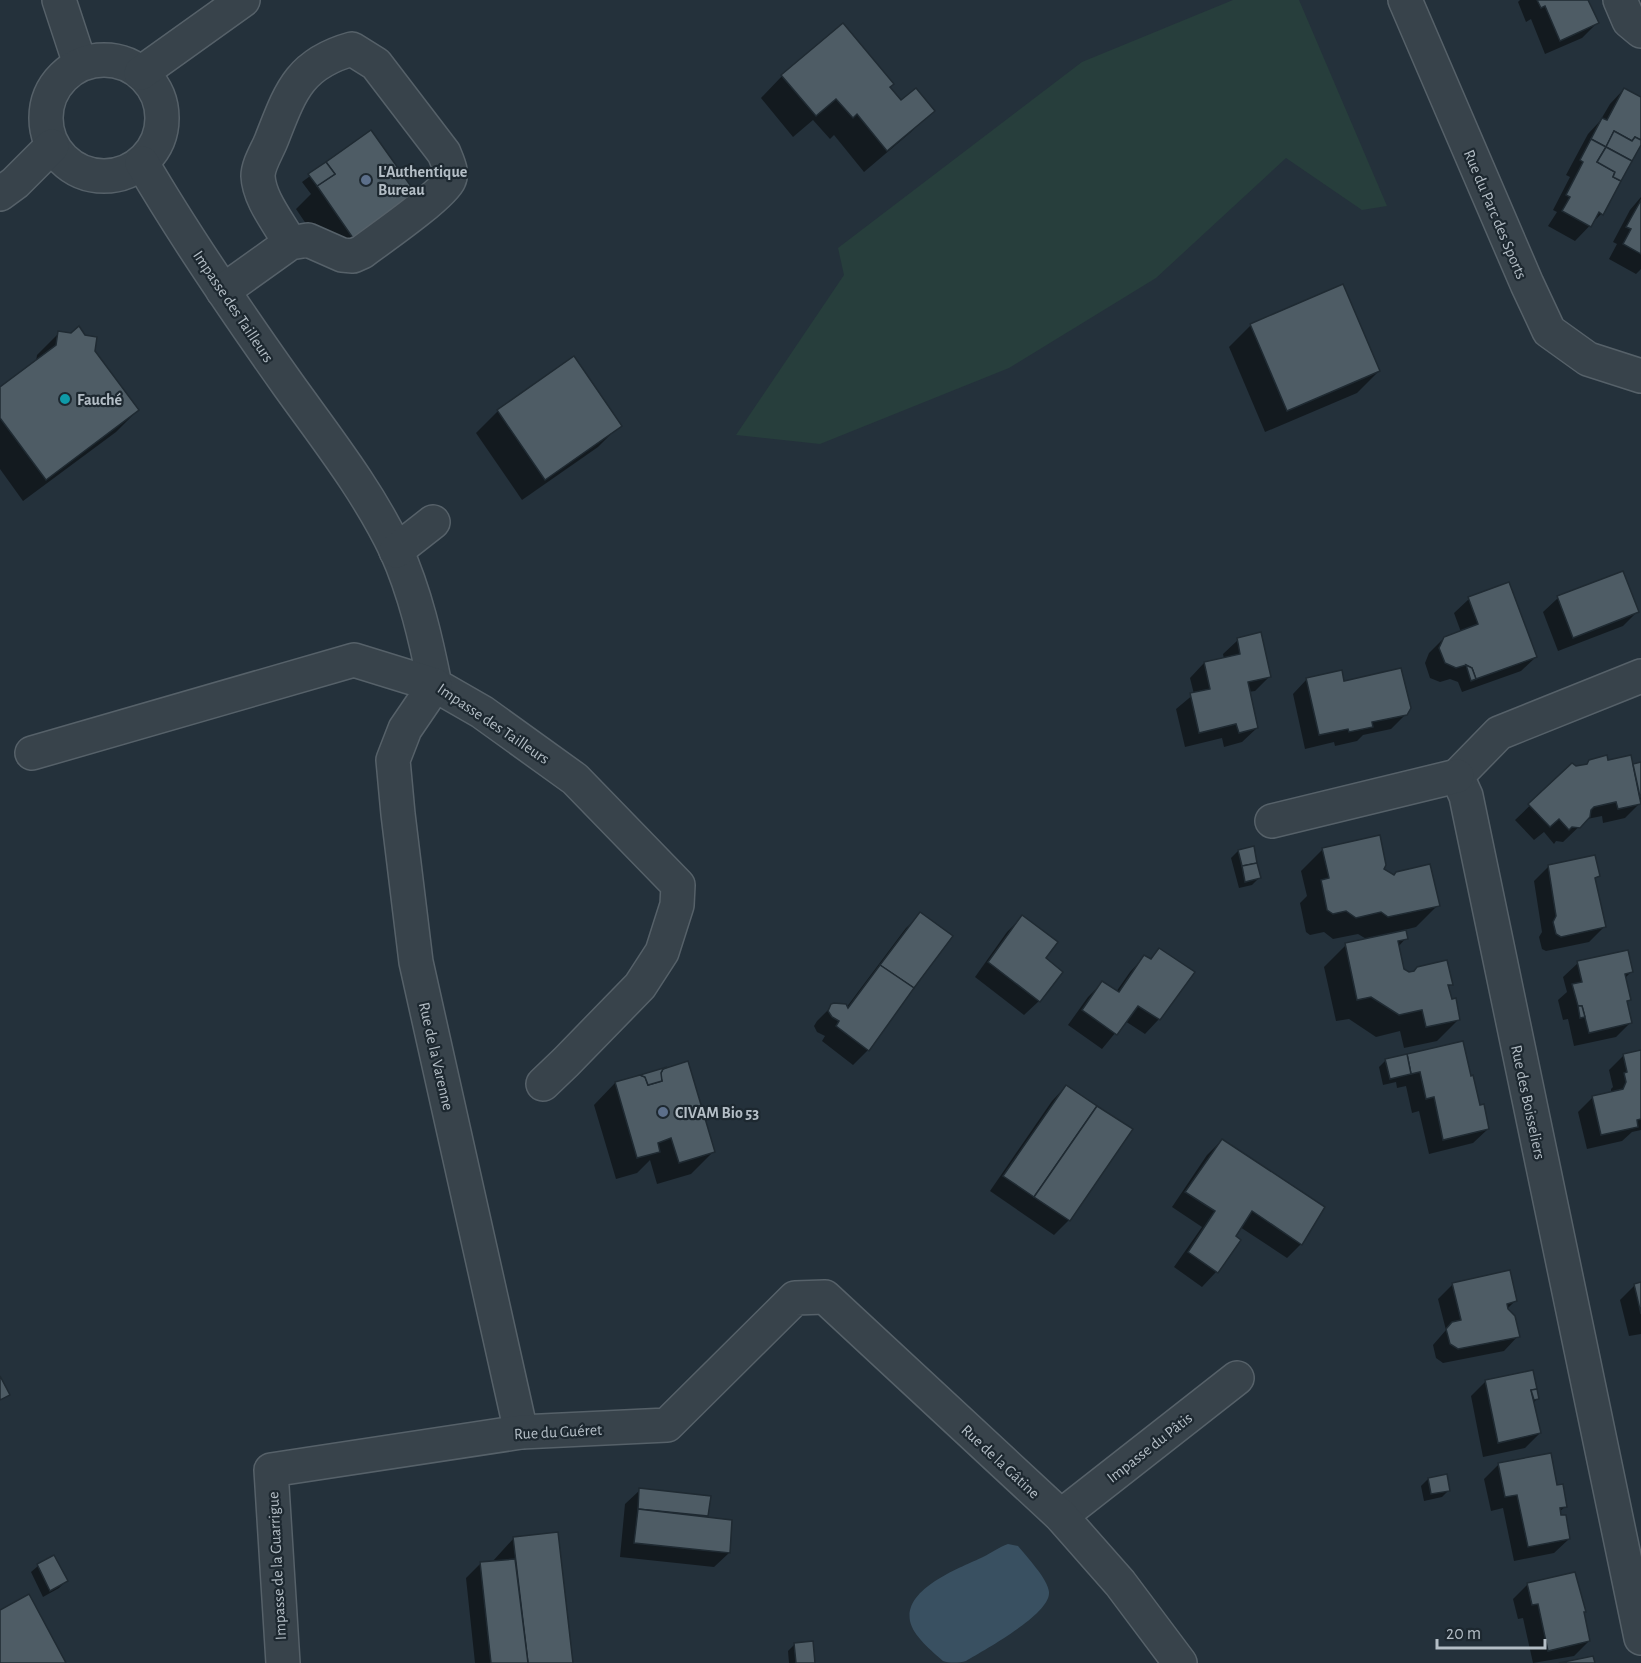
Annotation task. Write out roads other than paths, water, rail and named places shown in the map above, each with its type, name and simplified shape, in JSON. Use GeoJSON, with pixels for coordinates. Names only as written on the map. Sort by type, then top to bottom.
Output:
{"type":"FeatureCollection","features":[{"type":"Feature","properties":{"kind":"street"},"geometry":{"type":"LineString","coordinates":[[59,0],[80,64]]}},
{"type":"Feature","properties":{"kind":"street"},"geometry":{"type":"LineString","coordinates":[[141,73],[243,0]]}},
{"type":"Feature","properties":{"kind":"street","name":"Rue du Parc des Sports"},"geometry":{"type":"LineString","coordinates":[[1405,0],[1522,274],[1549,331],[1588,359],[1641,376]]}},
{"type":"Feature","properties":{"kind":"street"},"geometry":{"type":"LineString","coordinates":[[1620,0],[1629,21],[1641,31]]}},
{"type":"Feature","properties":{"kind":"street"},"geometry":{"type":"LineString","coordinates":[[223,291],[290,243],[308,240],[342,255],[353,256],[362,252],[438,194],[449,180],[450,168],[444,153],[376,64],[352,49],[335,54],[310,68],[291,91],[258,173],[261,191],[290,243]]}},
{"type":"Feature","properties":{"kind":"street"},"geometry":{"type":"LineString","coordinates":[[95,60],[112,60],[127,64],[141,73],[152,85],[160,101],[162,117],[160,135],[153,150],[142,163],[128,172],[111,176],[94,176],[78,171],[63,161],[52,146],[46,128],[46,109],[52,90],[64,75],[80,64],[95,60]]}},
{"type":"Feature","properties":{"kind":"street"},"geometry":{"type":"LineString","coordinates":[[0,194],[15,183],[52,146]]}},
{"type":"Feature","properties":{"kind":"street","name":"Impasse des Tailleurs"},"geometry":{"type":"LineString","coordinates":[[142,163],[172,215],[223,291],[358,483],[396,551],[425,632],[435,685],[482,712],[575,779],[678,885],[677,905],[662,952],[640,986],[543,1084]]}},
{"type":"Feature","properties":{"kind":"street"},"geometry":{"type":"LineString","coordinates":[[396,551],[433,522]]}},
{"type":"Feature","properties":{"kind":"street"},"geometry":{"type":"LineString","coordinates":[[32,753],[354,660],[435,685]]}},
{"type":"Feature","properties":{"kind":"street"},"geometry":{"type":"LineString","coordinates":[[1272,821],[1457,776],[1499,733],[1641,676]]}},
{"type":"Feature","properties":{"kind":"street","name":"Rue de la Varenne"},"geometry":{"type":"LineString","coordinates":[[435,685],[405,729],[393,760],[398,814],[416,962],[521,1432]]}},
{"type":"Feature","properties":{"kind":"street","name":"Rue des Boisseliers"},"geometry":{"type":"LineString","coordinates":[[1457,776],[1466,796],[1641,1638]]}},
{"type":"Feature","properties":{"kind":"street","name":"Rue de la Gâtine"},"geometry":{"type":"LineString","coordinates":[[795,1298],[825,1297],[1061,1516],[1120,1583],[1180,1663]]}},
{"type":"Feature","properties":{"kind":"street","name":"Rue du Guéret"},"geometry":{"type":"LineString","coordinates":[[271,1470],[521,1432],[667,1425],[795,1298]]}},
{"type":"Feature","properties":{"kind":"street","name":"Impasse du Pâtis"},"geometry":{"type":"LineString","coordinates":[[1061,1516],[1237,1378]]}},
{"type":"Feature","properties":{"kind":"street","name":"Impasse de la Guarrigue"},"geometry":{"type":"LineString","coordinates":[[271,1470],[283,1663]]}},
{"type":"Feature","properties":{"kind":"water"},"geometry":{"type":"Polygon","coordinates":[[[1008,1544],[1018,1546],[1041,1574],[1048,1587],[1047,1601],[1039,1611],[1015,1631],[966,1661],[943,1661],[915,1632],[910,1621],[910,1609],[924,1589],[948,1573],[1008,1544]]]}},
{"type":"Feature","properties":{"kind":"place","name":"L'Authentique Bureau"},"geometry":{"type":"Point","coordinates":[366,180]}},
{"type":"Feature","properties":{"kind":"place","name":"Fauché"},"geometry":{"type":"Point","coordinates":[65,399]}},
{"type":"Feature","properties":{"kind":"place","name":"CIVAM Bio 53"},"geometry":{"type":"Point","coordinates":[663,1112]}}]}
